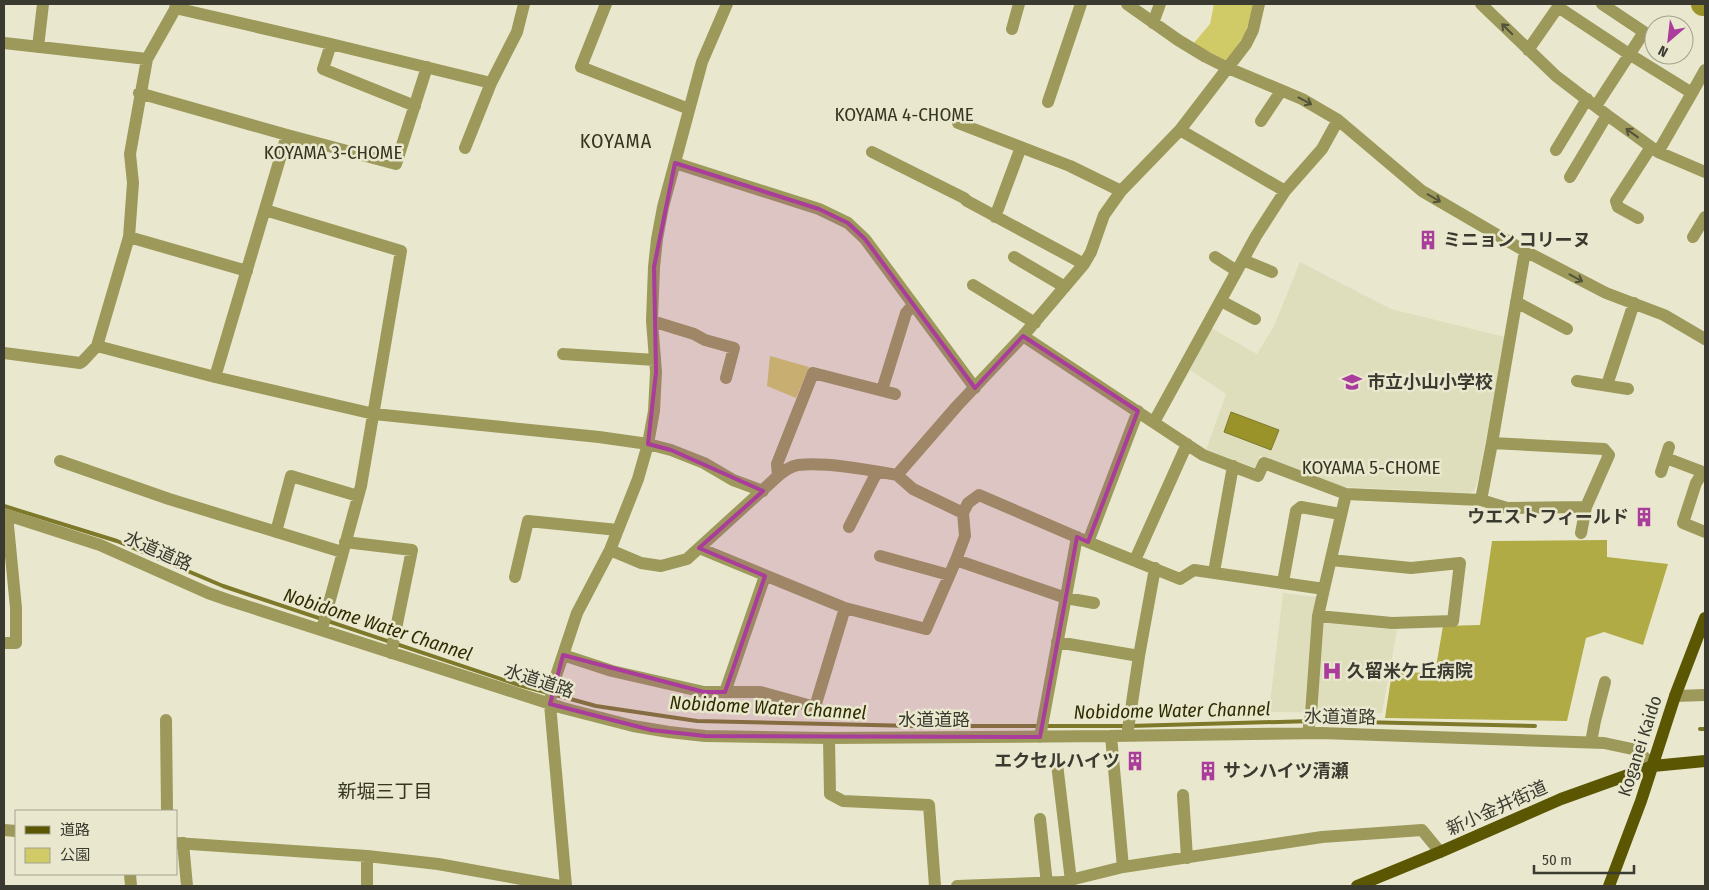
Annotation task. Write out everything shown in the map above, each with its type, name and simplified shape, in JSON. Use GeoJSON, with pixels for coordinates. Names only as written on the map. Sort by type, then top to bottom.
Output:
{"type":"FeatureCollection","features":[{"type":"Feature","properties":{"kind":"main road","name":"Koganei Kaido"},"geometry":{"type":"LineString","coordinates":[[1609,886],[1653,766],[1675,696],[1705,618]]}},
{"type":"Feature","properties":{"kind":"main road","name":"新小金井街道"},"geometry":{"type":"LineString","coordinates":[[1357,886],[1379,882],[1440,852],[1561,799],[1653,766],[1705,762]]}},
{"type":"Feature","properties":{"kind":"street"},"geometry":{"type":"LineString","coordinates":[[38,47],[43,4]]}},
{"type":"Feature","properties":{"kind":"street"},"geometry":{"type":"LineString","coordinates":[[465,148],[491,83],[517,32],[524,4]]}},
{"type":"Feature","properties":{"kind":"street"},"geometry":{"type":"LineString","coordinates":[[606,4],[581,67],[689,109]]}},
{"type":"Feature","properties":{"kind":"street"},"geometry":{"type":"LineString","coordinates":[[566,886],[550,704],[552,688],[577,613],[610,550],[638,479],[648,444],[654,411],[655,360],[652,321],[657,239],[702,62],[727,4]]}},
{"type":"Feature","properties":{"kind":"street"},"geometry":{"type":"LineString","coordinates":[[1012,29],[1019,4]]}},
{"type":"Feature","properties":{"kind":"street"},"geometry":{"type":"LineString","coordinates":[[1048,102],[1081,4]]}},
{"type":"Feature","properties":{"kind":"street"},"geometry":{"type":"LineString","coordinates":[[1127,4],[1178,40],[1228,68],[1302,99],[1338,120],[1422,191],[1525,251],[1606,293],[1664,316],[1705,339]]}},
{"type":"Feature","properties":{"kind":"street"},"geometry":{"type":"LineString","coordinates":[[1153,23],[1160,4]]}},
{"type":"Feature","properties":{"kind":"street"},"geometry":{"type":"LineString","coordinates":[[897,475],[1034,324],[1084,264],[1091,252],[1104,215],[1121,191],[1180,130],[1246,44],[1253,30],[1259,4]]}},
{"type":"Feature","properties":{"kind":"street"},"geometry":{"type":"LineString","coordinates":[[1481,4],[1556,76],[1591,103],[1654,150],[1705,172]]}},
{"type":"Feature","properties":{"kind":"street"},"geometry":{"type":"LineString","coordinates":[[1556,150],[1630,54],[1644,32],[1602,4]]}},
{"type":"Feature","properties":{"kind":"street"},"geometry":{"type":"LineString","coordinates":[[4,353],[80,363],[97,346],[129,237],[133,183],[130,154],[146,59],[176,6],[491,83]]}},
{"type":"Feature","properties":{"kind":"street"},"geometry":{"type":"LineString","coordinates":[[1528,50],[1558,7],[1692,93]]}},
{"type":"Feature","properties":{"kind":"street"},"geometry":{"type":"LineString","coordinates":[[4,43],[146,59]]}},
{"type":"Feature","properties":{"kind":"street"},"geometry":{"type":"LineString","coordinates":[[331,44],[324,69],[415,106]]}},
{"type":"Feature","properties":{"kind":"street"},"geometry":{"type":"LineString","coordinates":[[140,93],[396,164],[427,67]]}},
{"type":"Feature","properties":{"kind":"street"},"geometry":{"type":"LineString","coordinates":[[1638,218],[1618,207],[1616,200],[1654,150],[1705,70]]}},
{"type":"Feature","properties":{"kind":"street"},"geometry":{"type":"LineString","coordinates":[[1261,121],[1281,91]]}},
{"type":"Feature","properties":{"kind":"street"},"geometry":{"type":"LineString","coordinates":[[1570,177],[1607,115]]}},
{"type":"Feature","properties":{"kind":"street"},"geometry":{"type":"LineString","coordinates":[[1154,422],[1256,236],[1285,191],[1322,149],[1338,120]]}},
{"type":"Feature","properties":{"kind":"street"},"geometry":{"type":"LineString","coordinates":[[958,123],[1070,166],[1121,191]]}},
{"type":"Feature","properties":{"kind":"street"},"geometry":{"type":"LineString","coordinates":[[1180,130],[1285,191]]}},
{"type":"Feature","properties":{"kind":"street"},"geometry":{"type":"LineString","coordinates":[[215,377],[287,135]]}},
{"type":"Feature","properties":{"kind":"street"},"geometry":{"type":"LineString","coordinates":[[995,218],[1021,147]]}},
{"type":"Feature","properties":{"kind":"street"},"geometry":{"type":"LineString","coordinates":[[872,152],[964,198],[995,218],[1084,264]]}},
{"type":"Feature","properties":{"kind":"street"},"geometry":{"type":"LineString","coordinates":[[675,163],[819,209],[848,223],[865,239],[975,388]]}},
{"type":"Feature","properties":{"kind":"street"},"geometry":{"type":"LineString","coordinates":[[265,210],[401,252],[374,414],[358,496],[322,629]]}},
{"type":"Feature","properties":{"kind":"street"},"geometry":{"type":"LineString","coordinates":[[1693,237],[1705,217]]}},
{"type":"Feature","properties":{"kind":"street"},"geometry":{"type":"LineString","coordinates":[[129,237],[247,271]]}},
{"type":"Feature","properties":{"kind":"street"},"geometry":{"type":"LineString","coordinates":[[1480,500],[1492,444],[1525,251]]}},
{"type":"Feature","properties":{"kind":"street"},"geometry":{"type":"LineString","coordinates":[[1014,256],[1065,287]]}},
{"type":"Feature","properties":{"kind":"street"},"geometry":{"type":"LineString","coordinates":[[1215,257],[1240,266],[1272,272]]}},
{"type":"Feature","properties":{"kind":"street"},"geometry":{"type":"LineString","coordinates":[[973,284],[1034,324]]}},
{"type":"Feature","properties":{"kind":"street"},"geometry":{"type":"LineString","coordinates":[[1221,302],[1255,319]]}},
{"type":"Feature","properties":{"kind":"street"},"geometry":{"type":"LineString","coordinates":[[1516,302],[1567,329]]}},
{"type":"Feature","properties":{"kind":"street"},"geometry":{"type":"LineString","coordinates":[[1607,385],[1634,303]]}},
{"type":"Feature","properties":{"kind":"street"},"geometry":{"type":"LineString","coordinates":[[882,390],[906,313],[913,305]]}},
{"type":"Feature","properties":{"kind":"street"},"geometry":{"type":"LineString","coordinates":[[652,321],[734,348],[726,378]]}},
{"type":"Feature","properties":{"kind":"street"},"geometry":{"type":"LineString","coordinates":[[1023,336],[1203,455],[1258,476],[1264,463],[1346,494],[1480,500],[1508,508],[1586,508]]}},
{"type":"Feature","properties":{"kind":"street"},"geometry":{"type":"LineString","coordinates":[[97,346],[215,377],[374,414],[501,428],[599,436],[648,444],[671,450],[704,463],[733,480],[763,491]]}},
{"type":"Feature","properties":{"kind":"street"},"geometry":{"type":"LineString","coordinates":[[563,354],[655,360]]}},
{"type":"Feature","properties":{"kind":"street"},"geometry":{"type":"LineString","coordinates":[[778,476],[777,464],[813,373],[895,394]]}},
{"type":"Feature","properties":{"kind":"street"},"geometry":{"type":"LineString","coordinates":[[1577,381],[1628,389]]}},
{"type":"Feature","properties":{"kind":"street"},"geometry":{"type":"LineString","coordinates":[[1041,729],[1066,598],[1083,539],[1138,411]]}},
{"type":"Feature","properties":{"kind":"street"},"geometry":{"type":"LineString","coordinates":[[1135,560],[1186,444]]}},
{"type":"Feature","properties":{"kind":"street"},"geometry":{"type":"LineString","coordinates":[[1492,444],[1604,449],[1609,455],[1586,508],[1581,533]]}},
{"type":"Feature","properties":{"kind":"street"},"geometry":{"type":"LineString","coordinates":[[1661,472],[1668,452],[1703,472],[1696,483],[1682,523],[1705,532]]}},
{"type":"Feature","properties":{"kind":"street"},"geometry":{"type":"LineString","coordinates":[[60,461],[169,499],[276,532],[343,547],[412,550],[391,653]]}},
{"type":"Feature","properties":{"kind":"street"},"geometry":{"type":"LineString","coordinates":[[610,550],[640,563],[661,566],[687,559],[778,476],[788,468],[797,465],[829,466],[897,475],[913,489],[964,513]]}},
{"type":"Feature","properties":{"kind":"street"},"geometry":{"type":"LineString","coordinates":[[1214,572],[1233,466]]}},
{"type":"Feature","properties":{"kind":"street"},"geometry":{"type":"LineString","coordinates":[[849,527],[877,472]]}},
{"type":"Feature","properties":{"kind":"street"},"geometry":{"type":"LineString","coordinates":[[276,532],[291,476],[358,496]]}},
{"type":"Feature","properties":{"kind":"street"},"geometry":{"type":"LineString","coordinates":[[1310,724],[1318,616],[1346,494]]}},
{"type":"Feature","properties":{"kind":"street"},"geometry":{"type":"LineString","coordinates":[[699,548],[845,608],[926,629],[965,536],[964,513],[968,503],[979,495],[1180,579],[1194,570],[1324,589]]}},
{"type":"Feature","properties":{"kind":"street"},"geometry":{"type":"LineString","coordinates":[[1283,582],[1296,511],[1301,507],[1340,514]]}},
{"type":"Feature","properties":{"kind":"street"},"geometry":{"type":"LineString","coordinates":[[4,643],[16,643],[16,608],[5,514]]}},
{"type":"Feature","properties":{"kind":"street","name":"水道道路"},"geometry":{"type":"LineString","coordinates":[[5,514],[100,545],[208,593],[550,704],[633,726],[669,732],[705,736],[829,738],[1041,729],[1111,736],[1128,728],[1310,724],[1604,742],[1637,750],[1653,766]]}},
{"type":"Feature","properties":{"kind":"street"},"geometry":{"type":"LineString","coordinates":[[515,577],[528,521],[618,530]]}},
{"type":"Feature","properties":{"kind":"street"},"geometry":{"type":"LineString","coordinates":[[880,556],[949,575]]}},
{"type":"Feature","properties":{"kind":"street"},"geometry":{"type":"LineString","coordinates":[[956,560],[1066,598],[1094,603]]}},
{"type":"Feature","properties":{"kind":"street"},"geometry":{"type":"LineString","coordinates":[[1318,616],[1392,623],[1453,621],[1460,563],[1411,568],[1331,560]]}},
{"type":"Feature","properties":{"kind":"street"},"geometry":{"type":"LineString","coordinates":[[1128,728],[1155,568]]}},
{"type":"Feature","properties":{"kind":"street"},"geometry":{"type":"LineString","coordinates":[[725,692],[765,576]]}},
{"type":"Feature","properties":{"kind":"street"},"geometry":{"type":"LineString","coordinates":[[563,656],[612,671],[704,692],[760,692],[815,707],[845,608]]}},
{"type":"Feature","properties":{"kind":"street"},"geometry":{"type":"LineString","coordinates":[[1058,642],[1139,656]]}},
{"type":"Feature","properties":{"kind":"street"},"geometry":{"type":"LineString","coordinates":[[1592,742],[1594,721],[1605,682]]}},
{"type":"Feature","properties":{"kind":"street"},"geometry":{"type":"LineString","coordinates":[[1675,696],[1705,695]]}},
{"type":"Feature","properties":{"kind":"street"},"geometry":{"type":"LineString","coordinates":[[166,720],[167,810]]}},
{"type":"Feature","properties":{"kind":"street"},"geometry":{"type":"LineString","coordinates":[[1111,736],[1123,868]]}},
{"type":"Feature","properties":{"kind":"street"},"geometry":{"type":"LineString","coordinates":[[829,738],[830,794],[843,801],[929,806],[935,886]]}},
{"type":"Feature","properties":{"kind":"street"},"geometry":{"type":"LineString","coordinates":[[1057,764],[1071,881]]}},
{"type":"Feature","properties":{"kind":"street"},"geometry":{"type":"LineString","coordinates":[[1183,795],[1187,858]]}},
{"type":"Feature","properties":{"kind":"street"},"geometry":{"type":"LineString","coordinates":[[1040,819],[1047,884]]}},
{"type":"Feature","properties":{"kind":"street"},"geometry":{"type":"LineString","coordinates":[[957,886],[1047,884],[1071,881],[1123,868],[1322,837],[1422,830],[1440,852]]}},
{"type":"Feature","properties":{"kind":"street"},"geometry":{"type":"LineString","coordinates":[[187,886],[180,843],[367,856],[438,864],[560,886]]}},
{"type":"Feature","properties":{"kind":"street"},"geometry":{"type":"LineString","coordinates":[[367,856],[368,886]]}},
{"type":"Feature","properties":{"kind":"highlighted area"},"geometry":{"type":"Polygon","coordinates":[[[675,163],[819,209],[848,223],[865,239],[975,388],[1023,336],[1138,411],[1088,542],[1077,537],[1040,737],[705,736],[651,730],[550,704],[563,655],[704,692],[725,692],[765,576],[699,548],[763,491],[671,450],[648,444],[656,372],[654,267],[675,163]]]}},
{"type":"Feature","properties":{"kind":"shaded area","name":"市立小山小学校"},"geometry":{"type":"Polygon","coordinates":[[[1300,262],[1391,309],[1505,337],[1479,476],[1474,491],[1469,493],[1344,487],[1260,456],[1255,468],[1206,450],[1226,394],[1190,370],[1211,328],[1257,354],[1274,326],[1300,262]]]}},
{"type":"Feature","properties":{"kind":"shaded area"},"geometry":{"type":"Polygon","coordinates":[[[1231,412],[1279,430],[1271,450],[1224,432],[1231,412]]]}},
{"type":"Feature","properties":{"kind":"shaded area"},"geometry":{"type":"Polygon","coordinates":[[[1607,540],[1607,557],[1668,564],[1643,645],[1604,632],[1586,638],[1567,721],[1385,718],[1392,672],[1435,673],[1443,626],[1480,625],[1492,541],[1607,540]]]}},
{"type":"Feature","properties":{"kind":"shaded area","name":"久留米ケ丘病院"},"geometry":{"type":"Polygon","coordinates":[[[1283,593],[1317,597],[1314,622],[1397,630],[1382,713],[1269,712],[1283,593]]]}},
{"type":"Feature","properties":{"kind":"green space"},"geometry":{"type":"Polygon","coordinates":[[[1214,4],[1255,4],[1245,34],[1227,61],[1193,44],[1210,24],[1214,4]]]}},
{"type":"Feature","properties":{"kind":"green space"},"geometry":{"type":"Polygon","coordinates":[[[770,356],[809,367],[796,398],[767,386],[770,356]]]}},
{"type":"Feature","properties":{"kind":"waterway","name":"Nobidome Water Channel"},"geometry":{"type":"LineString","coordinates":[[4,506],[117,541],[223,586],[519,685],[596,706],[697,721],[915,726],[1129,726],[1313,721],[1535,726]]}},
{"type":"Feature","properties":{"kind":"waterway","name":"Nobidome Water Channel"},"geometry":{"type":"LineString","coordinates":[[1700,729],[1705,729]]}},
{"type":"Feature","properties":{"kind":"place","name":"ミニョン コリーヌ"},"geometry":{"type":"Point","coordinates":[1428,240]}},
{"type":"Feature","properties":{"kind":"place","name":"市立小山小学校"},"geometry":{"type":"Point","coordinates":[1352,382]}},
{"type":"Feature","properties":{"kind":"place","name":"ウエストフィールド"},"geometry":{"type":"Point","coordinates":[1644,517]}},
{"type":"Feature","properties":{"kind":"place","name":"久留米ケ丘病院"},"geometry":{"type":"Point","coordinates":[1332,671]}},
{"type":"Feature","properties":{"kind":"place","name":"エクセルハイツ"},"geometry":{"type":"Point","coordinates":[1135,761]}},
{"type":"Feature","properties":{"kind":"place","name":"サンハイツ清瀬"},"geometry":{"type":"Point","coordinates":[1208,771]}},
{"type":"Feature","properties":{"kind":"district","name":"KOYAMA 4-CHOME"},"geometry":{"type":"Point","coordinates":[904,114]}},
{"type":"Feature","properties":{"kind":"district","name":"KOYAMA"},"geometry":{"type":"Point","coordinates":[616,141]}},
{"type":"Feature","properties":{"kind":"district","name":"KOYAMA 3-CHOME"},"geometry":{"type":"Point","coordinates":[333,152]}},
{"type":"Feature","properties":{"kind":"district","name":"KOYAMA 5-CHOME"},"geometry":{"type":"Point","coordinates":[1371,467]}},
{"type":"Feature","properties":{"kind":"district","name":"新堀三丁目"},"geometry":{"type":"Point","coordinates":[385,791]}}]}
